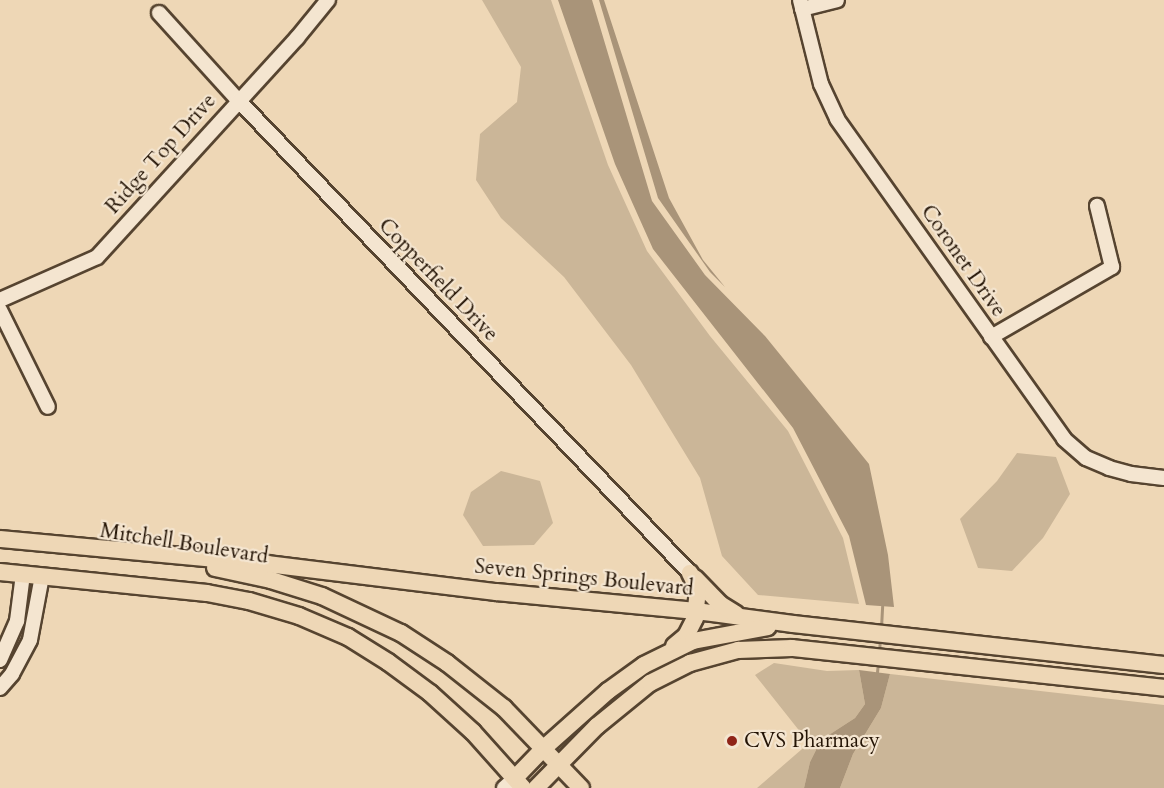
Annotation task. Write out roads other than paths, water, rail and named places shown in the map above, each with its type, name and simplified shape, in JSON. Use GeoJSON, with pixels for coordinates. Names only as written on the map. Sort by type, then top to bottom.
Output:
{"type":"FeatureCollection","features":[{"type":"Feature","properties":{"kind":"main road","name":"Seven Springs Boulevard"},"geometry":{"type":"LineString","coordinates":[[0,540],[224,559],[496,592],[696,611],[922,639],[1164,665]]}},
{"type":"Feature","properties":{"kind":"main road","name":"Mitchell Boulevard"},"geometry":{"type":"LineString","coordinates":[[0,540],[196,565],[271,580],[322,596],[383,624],[424,647],[504,708],[581,788]]}},
{"type":"Feature","properties":{"kind":"main road"},"geometry":{"type":"LineString","coordinates":[[0,572],[207,593],[249,601],[299,616],[348,637],[388,662],[430,693],[473,732],[514,785],[544,748],[608,691],[644,665],[668,652],[716,635],[793,624]]}},
{"type":"Feature","properties":{"kind":"main road"},"geometry":{"type":"LineString","coordinates":[[668,652],[690,630],[696,611],[698,589],[690,573]]}},
{"type":"Feature","properties":{"kind":"main road"},"geometry":{"type":"LineString","coordinates":[[690,573],[720,604],[739,616]]}},
{"type":"Feature","properties":{"kind":"main road"},"geometry":{"type":"LineString","coordinates":[[536,788],[627,700],[656,680],[683,666],[722,653],[754,648],[792,648],[1164,688]]}},
{"type":"Feature","properties":{"kind":"street","name":"Ridge Top Drive"},"geometry":{"type":"LineString","coordinates":[[0,300],[97,257],[297,38],[328,0]]}},
{"type":"Feature","properties":{"kind":"street"},"geometry":{"type":"LineString","coordinates":[[801,4],[837,0]]}},
{"type":"Feature","properties":{"kind":"street","name":"Coronet Drive"},"geometry":{"type":"LineString","coordinates":[[801,4],[821,84],[837,119],[1072,448],[1086,458],[1109,468],[1131,474],[1164,478]]}},
{"type":"Feature","properties":{"kind":"street","name":"Copperfield Drive"},"geometry":{"type":"LineString","coordinates":[[159,13],[238,100],[690,573]]}},
{"type":"Feature","properties":{"kind":"street"},"geometry":{"type":"LineString","coordinates":[[991,337],[1112,267],[1097,206]]}},
{"type":"Feature","properties":{"kind":"street"},"geometry":{"type":"LineString","coordinates":[[0,309],[48,407]]}},
{"type":"Feature","properties":{"kind":"street"},"geometry":{"type":"LineString","coordinates":[[0,660],[17,621],[23,574]]}},
{"type":"Feature","properties":{"kind":"street"},"geometry":{"type":"LineString","coordinates":[[0,688],[12,674],[30,640],[42,576]]}},
{"type":"Feature","properties":{"kind":"waterway"},"geometry":{"type":"LineString","coordinates":[[881,628],[882,606]]}},
{"type":"Feature","properties":{"kind":"waterway"},"geometry":{"type":"LineString","coordinates":[[879,652],[880,638]]}},
{"type":"Feature","properties":{"kind":"waterway"},"geometry":{"type":"LineString","coordinates":[[877,672],[878,662]]}},
{"type":"Feature","properties":{"kind":"place","name":"CVS Pharmacy"},"geometry":{"type":"Point","coordinates":[732,741]}}]}
